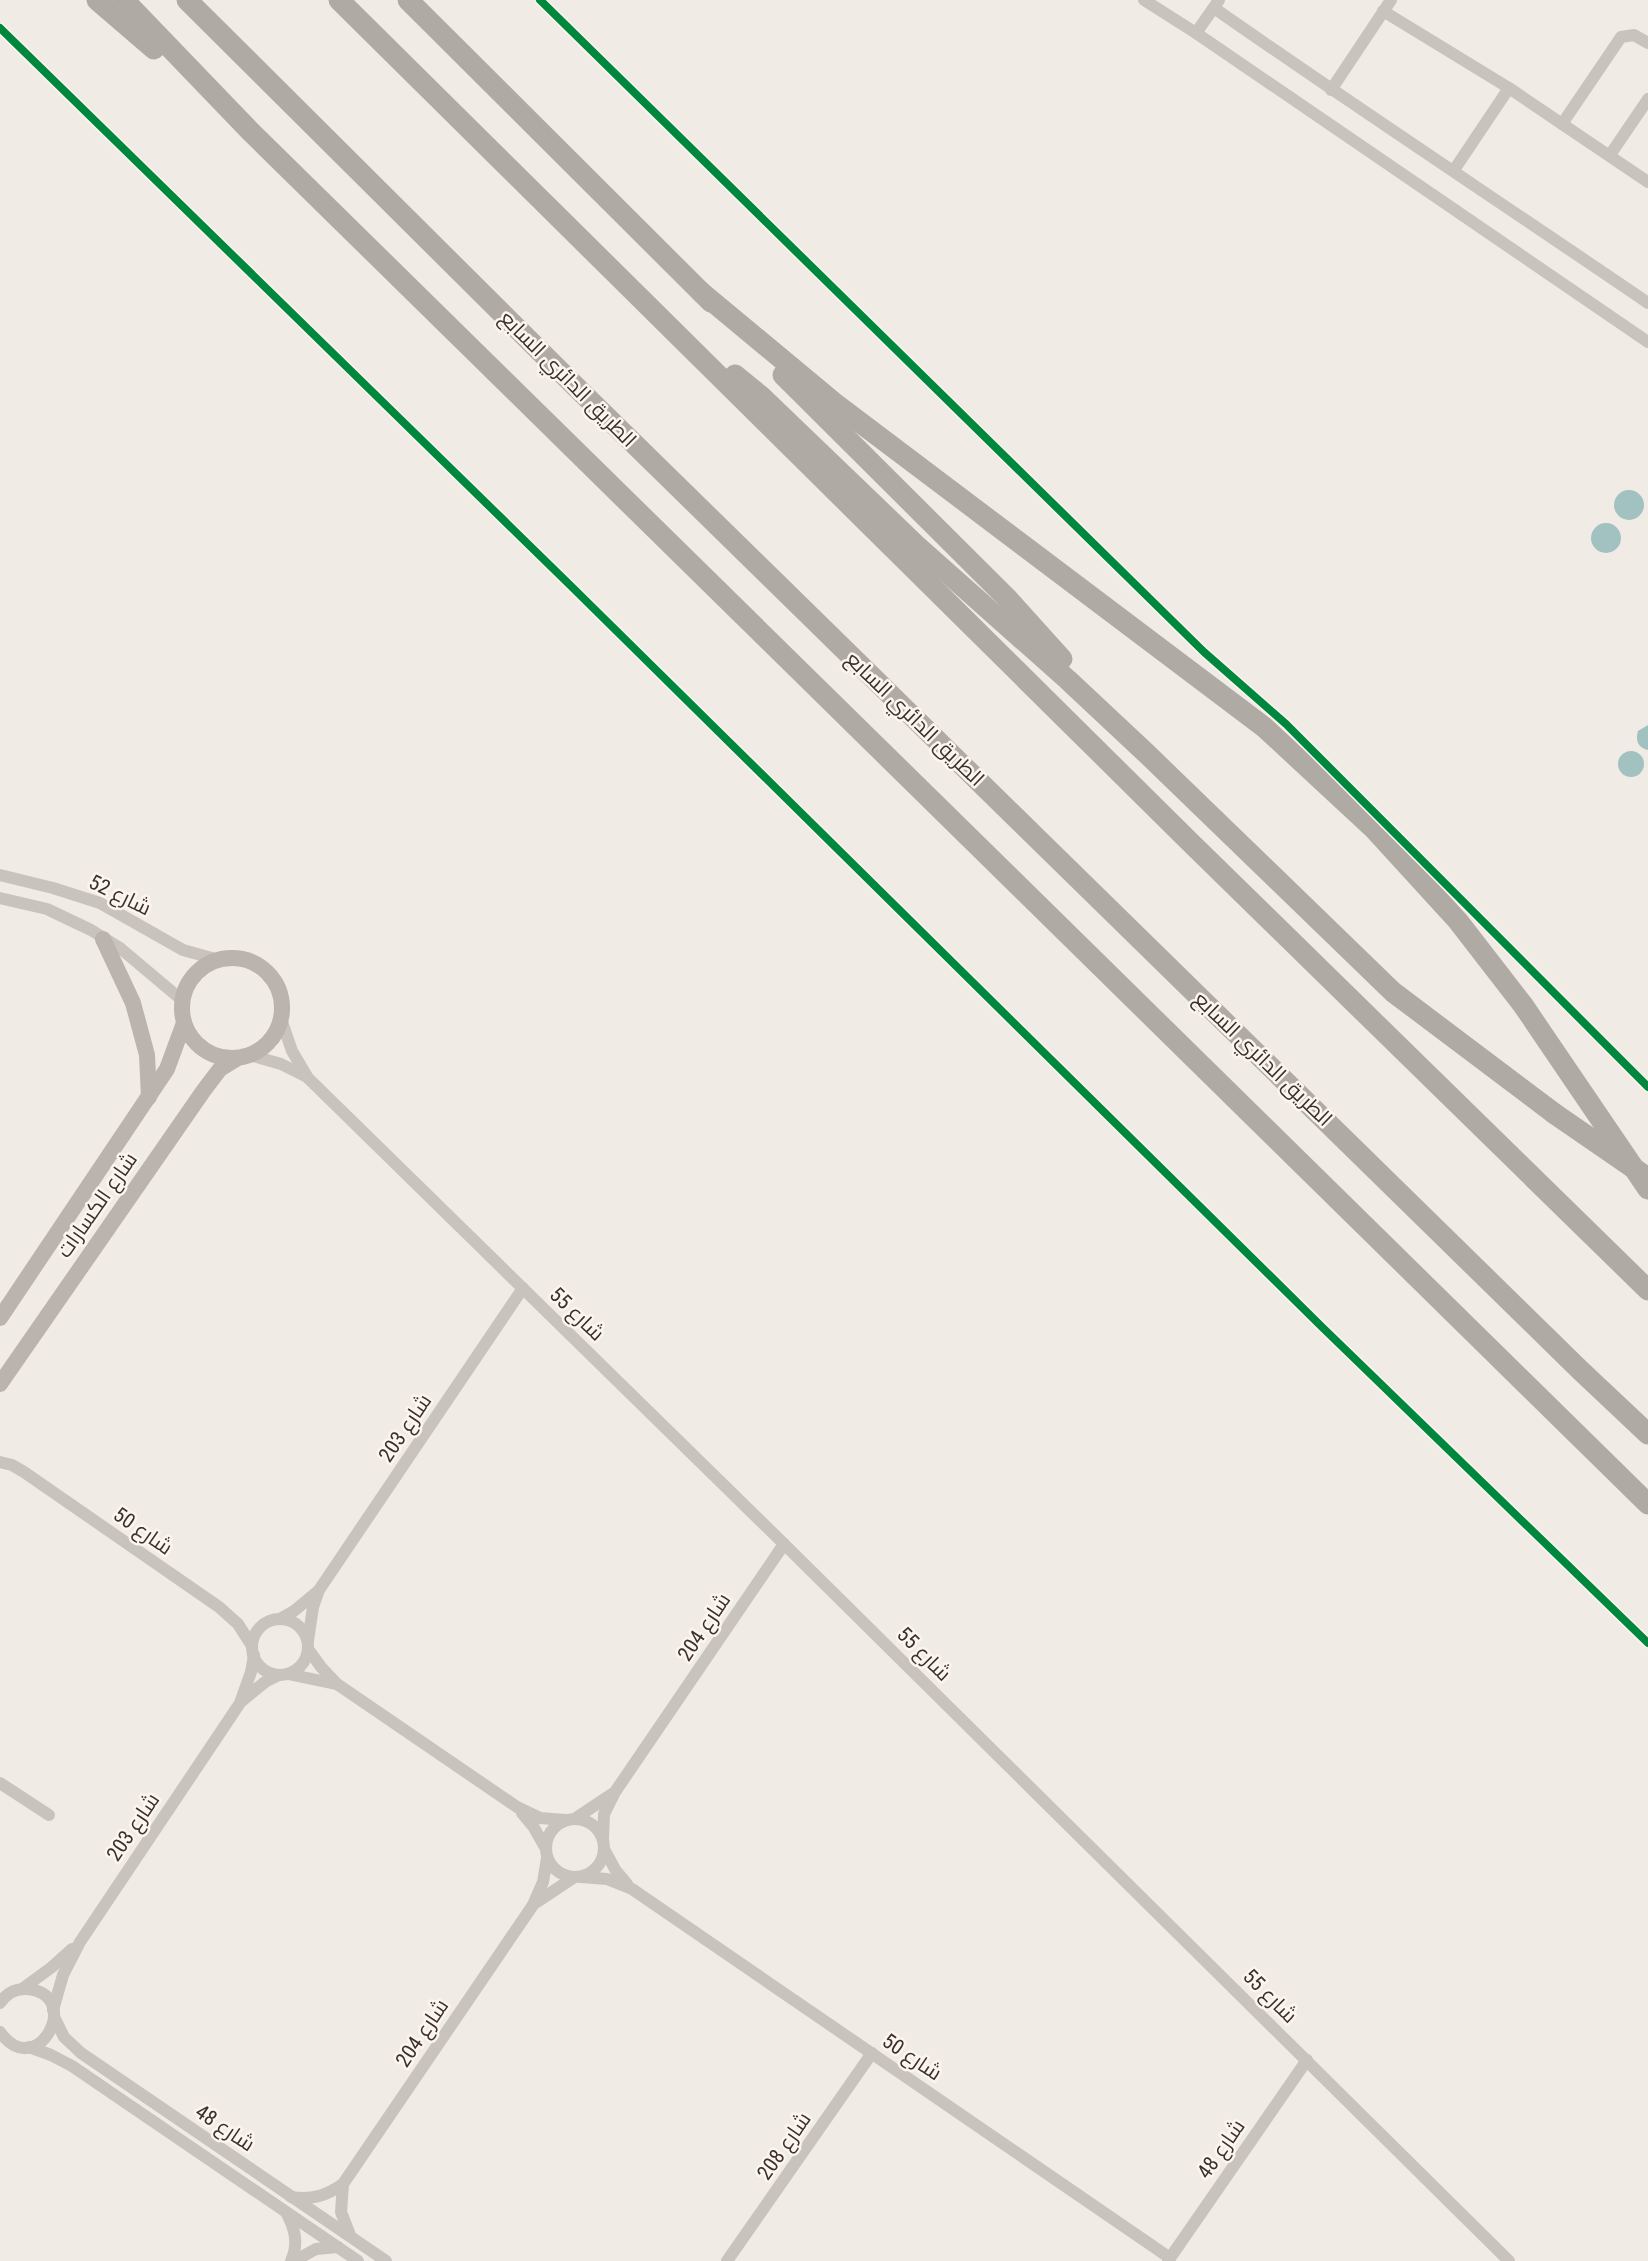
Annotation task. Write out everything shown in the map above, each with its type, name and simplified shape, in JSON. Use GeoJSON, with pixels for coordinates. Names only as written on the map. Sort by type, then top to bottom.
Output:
{"type":"FeatureCollection","features":[{"type":"Feature","properties":{"kind":"highway"},"geometry":{"type":"LineString","coordinates":[[97,0],[250,131]]}},
{"type":"Feature","properties":{"kind":"highway"},"geometry":{"type":"LineString","coordinates":[[124,0],[250,131],[1648,1504]]}},
{"type":"Feature","properties":{"kind":"highway"},"geometry":{"type":"LineString","coordinates":[[171,0],[347,159]]}},
{"type":"Feature","properties":{"kind":"highway","name":"الطريق الدائري السابع"},"geometry":{"type":"LineString","coordinates":[[187,0],[603,414],[1648,1434]]}},
{"type":"Feature","properties":{"kind":"highway"},"geometry":{"type":"LineString","coordinates":[[339,0],[1184,837],[1648,1290]]}},
{"type":"Feature","properties":{"kind":"highway"},"geometry":{"type":"LineString","coordinates":[[408,0],[1008,599],[1146,753]]}},
{"type":"Feature","properties":{"kind":"highway"},"geometry":{"type":"LineString","coordinates":[[701,292],[846,412],[1264,727],[1373,828],[1458,921],[1523,1005],[1648,1189]]}},
{"type":"Feature","properties":{"kind":"highway"},"geometry":{"type":"LineString","coordinates":[[646,303],[762,397],[916,545],[1068,680],[1146,753],[1393,992],[1555,1114],[1648,1178]]}},
{"type":"Feature","properties":{"kind":"street"},"geometry":{"type":"LineString","coordinates":[[1144,0],[1196,33],[1648,342]]}},
{"type":"Feature","properties":{"kind":"street"},"geometry":{"type":"LineString","coordinates":[[1331,90],[1391,0]]}},
{"type":"Feature","properties":{"kind":"street"},"geometry":{"type":"LineString","coordinates":[[1196,33],[1216,4],[1331,90],[1454,170],[1648,303]]}},
{"type":"Feature","properties":{"kind":"street"},"geometry":{"type":"LineString","coordinates":[[1383,11],[1509,88],[1648,182]]}},
{"type":"Feature","properties":{"kind":"street"},"geometry":{"type":"LineString","coordinates":[[1562,124],[1621,37],[1634,35],[1648,43]]}},
{"type":"Feature","properties":{"kind":"street"},"geometry":{"type":"LineString","coordinates":[[1454,170],[1509,88]]}},
{"type":"Feature","properties":{"kind":"street"},"geometry":{"type":"LineString","coordinates":[[1610,155],[1648,99]]}},
{"type":"Feature","properties":{"kind":"street","name":"شارع 52"},"geometry":{"type":"LineString","coordinates":[[0,875],[62,890],[100,903],[183,950],[219,960]]}},
{"type":"Feature","properties":{"kind":"street","name":"شارع 52"},"geometry":{"type":"LineString","coordinates":[[0,898],[47,909],[72,920],[120,948],[183,1001]]}},
{"type":"Feature","properties":{"kind":"street"},"geometry":{"type":"LineString","coordinates":[[104,939],[133,1002],[147,1055],[149,1097]]}},
{"type":"Feature","properties":{"kind":"street"},"geometry":{"type":"LineString","coordinates":[[219,960],[240,959],[266,972],[273,980],[281,998],[281,1018]]}},
{"type":"Feature","properties":{"kind":"street","name":"شارع الكسارات"},"geometry":{"type":"LineString","coordinates":[[0,1318],[167,1070],[184,1023],[183,1001],[191,980],[199,971],[219,960]]}},
{"type":"Feature","properties":{"kind":"street","name":"شارع الكسارات"},"geometry":{"type":"LineString","coordinates":[[0,1384],[208,1084],[220,1069],[265,1047],[275,1034],[281,1018]]}},
{"type":"Feature","properties":{"kind":"street","name":"شارع 55"},"geometry":{"type":"LineString","coordinates":[[281,1018],[292,1051],[308,1078],[784,1544],[1509,2261]]}},
{"type":"Feature","properties":{"kind":"street"},"geometry":{"type":"LineString","coordinates":[[184,1023],[190,1036],[205,1050],[224,1058],[244,1057]]}},
{"type":"Feature","properties":{"kind":"street","name":"شارع 55"},"geometry":{"type":"LineString","coordinates":[[244,1057],[281,1064],[308,1078]]}},
{"type":"Feature","properties":{"kind":"street","name":"شارع 203"},"geometry":{"type":"LineString","coordinates":[[308,1645],[313,1607],[319,1590],[523,1288]]}},
{"type":"Feature","properties":{"kind":"street","name":"شارع 50"},"geometry":{"type":"LineString","coordinates":[[0,1462],[12,1465],[24,1472],[219,1607],[238,1624],[253,1651]]}},
{"type":"Feature","properties":{"kind":"street","name":"شارع 204"},"geometry":{"type":"LineString","coordinates":[[603,1844],[604,1814],[615,1792],[784,1544]]}},
{"type":"Feature","properties":{"kind":"street","name":"شارع 203"},"geometry":{"type":"LineString","coordinates":[[280,1619],[319,1590]]}},
{"type":"Feature","properties":{"kind":"street"},"geometry":{"type":"LineString","coordinates":[[338,1684],[264,1669],[253,1651],[256,1632],[266,1623],[280,1619],[294,1623],[300,1628],[321,1668],[338,1684],[517,1808],[540,1818],[571,1819],[592,1825],[603,1844],[602,1858],[597,1867],[590,1874],[577,1878],[562,1875],[553,1868],[533,1826],[517,1808]]}},
{"type":"Feature","properties":{"kind":"street"},"geometry":{"type":"LineString","coordinates":[[284,1674],[302,1664],[308,1645]]}},
{"type":"Feature","properties":{"kind":"street","name":"شارع 203"},"geometry":{"type":"LineString","coordinates":[[240,1703],[248,1680],[253,1651]]}},
{"type":"Feature","properties":{"kind":"street","name":"شارع 203"},"geometry":{"type":"LineString","coordinates":[[29,2047],[48,2037],[52,2031],[63,1975],[80,1942],[240,1703],[251,1692],[284,1674]]}},
{"type":"Feature","properties":{"kind":"street"},"geometry":{"type":"LineString","coordinates":[[0,1783],[49,1815]]}},
{"type":"Feature","properties":{"kind":"street","name":"شارع 204"},"geometry":{"type":"LineString","coordinates":[[571,1819],[596,1806],[615,1792]]}},
{"type":"Feature","properties":{"kind":"street"},"geometry":{"type":"LineString","coordinates":[[546,1852],[551,1830],[571,1819]]}},
{"type":"Feature","properties":{"kind":"street","name":"شارع 50"},"geometry":{"type":"LineString","coordinates":[[603,1844],[615,1871],[632,1889],[1169,2259]]}},
{"type":"Feature","properties":{"kind":"street","name":"شارع 204"},"geometry":{"type":"LineString","coordinates":[[291,2197],[305,2199],[319,2197],[343,2184],[533,1905],[543,1882],[546,1852]]}},
{"type":"Feature","properties":{"kind":"street","name":"شارع 204"},"geometry":{"type":"LineString","coordinates":[[533,1905],[577,1878]]}},
{"type":"Feature","properties":{"kind":"street","name":"شارع 50"},"geometry":{"type":"LineString","coordinates":[[577,1878],[607,1879],[632,1889]]}},
{"type":"Feature","properties":{"kind":"street","name":"شارع 203"},"geometry":{"type":"LineString","coordinates":[[0,2003],[9,1994],[52,1967],[80,1942]]}},
{"type":"Feature","properties":{"kind":"street"},"geometry":{"type":"LineString","coordinates":[[0,1989],[18,1989]]}},
{"type":"Feature","properties":{"kind":"street","name":"شارع 48"},"geometry":{"type":"LineString","coordinates":[[18,1989],[35,1990],[42,1993],[51,2004],[64,2037],[81,2053],[386,2261]]}},
{"type":"Feature","properties":{"kind":"street","name":"شارع 48"},"geometry":{"type":"LineString","coordinates":[[0,2032],[9,2042],[51,2055],[72,2066],[358,2261]]}},
{"type":"Feature","properties":{"kind":"street","name":"شارع 208"},"geometry":{"type":"LineString","coordinates":[[728,2261],[872,2053]]}},
{"type":"Feature","properties":{"kind":"street","name":"شارع 48"},"geometry":{"type":"LineString","coordinates":[[1169,2259],[1307,2060]]}},
{"type":"Feature","properties":{"kind":"street"},"geometry":{"type":"LineString","coordinates":[[343,2184],[341,2212],[352,2238]]}},
{"type":"Feature","properties":{"kind":"street"},"geometry":{"type":"LineString","coordinates":[[285,2211],[295,2232],[296,2244],[292,2261]]}},
{"type":"Feature","properties":{"kind":"street"},"geometry":{"type":"LineString","coordinates":[[292,2261],[316,2249],[338,2247]]}},
{"type":"Feature","properties":{"kind":"water"},"geometry":{"type":"Polygon","coordinates":[[[1629,490],[1639,495],[1644,505],[1639,515],[1629,520],[1619,515],[1614,505],[1619,495],[1629,490]]]}},
{"type":"Feature","properties":{"kind":"water"},"geometry":{"type":"Polygon","coordinates":[[[1606,523],[1616,528],[1621,538],[1616,548],[1606,553],[1596,548],[1591,538],[1596,528],[1606,523]]]}},
{"type":"Feature","properties":{"kind":"water"},"geometry":{"type":"Polygon","coordinates":[[[1648,725],[1648,750],[1638,743],[1637,737],[1638,731],[1648,725]]]}},
{"type":"Feature","properties":{"kind":"water"},"geometry":{"type":"Polygon","coordinates":[[[1631,751],[1640,755],[1644,764],[1640,773],[1631,777],[1622,773],[1618,764],[1622,755],[1631,751]]]}},
{"type":"Feature","properties":{"kind":"cycle path"},"geometry":{"type":"LineString","coordinates":[[540,0],[1204,652],[1286,724],[1648,1087]]}},
{"type":"Feature","properties":{"kind":"cycle path"},"geometry":{"type":"LineString","coordinates":[[0,28],[573,588],[1322,1327],[1648,1643]]}}]}
